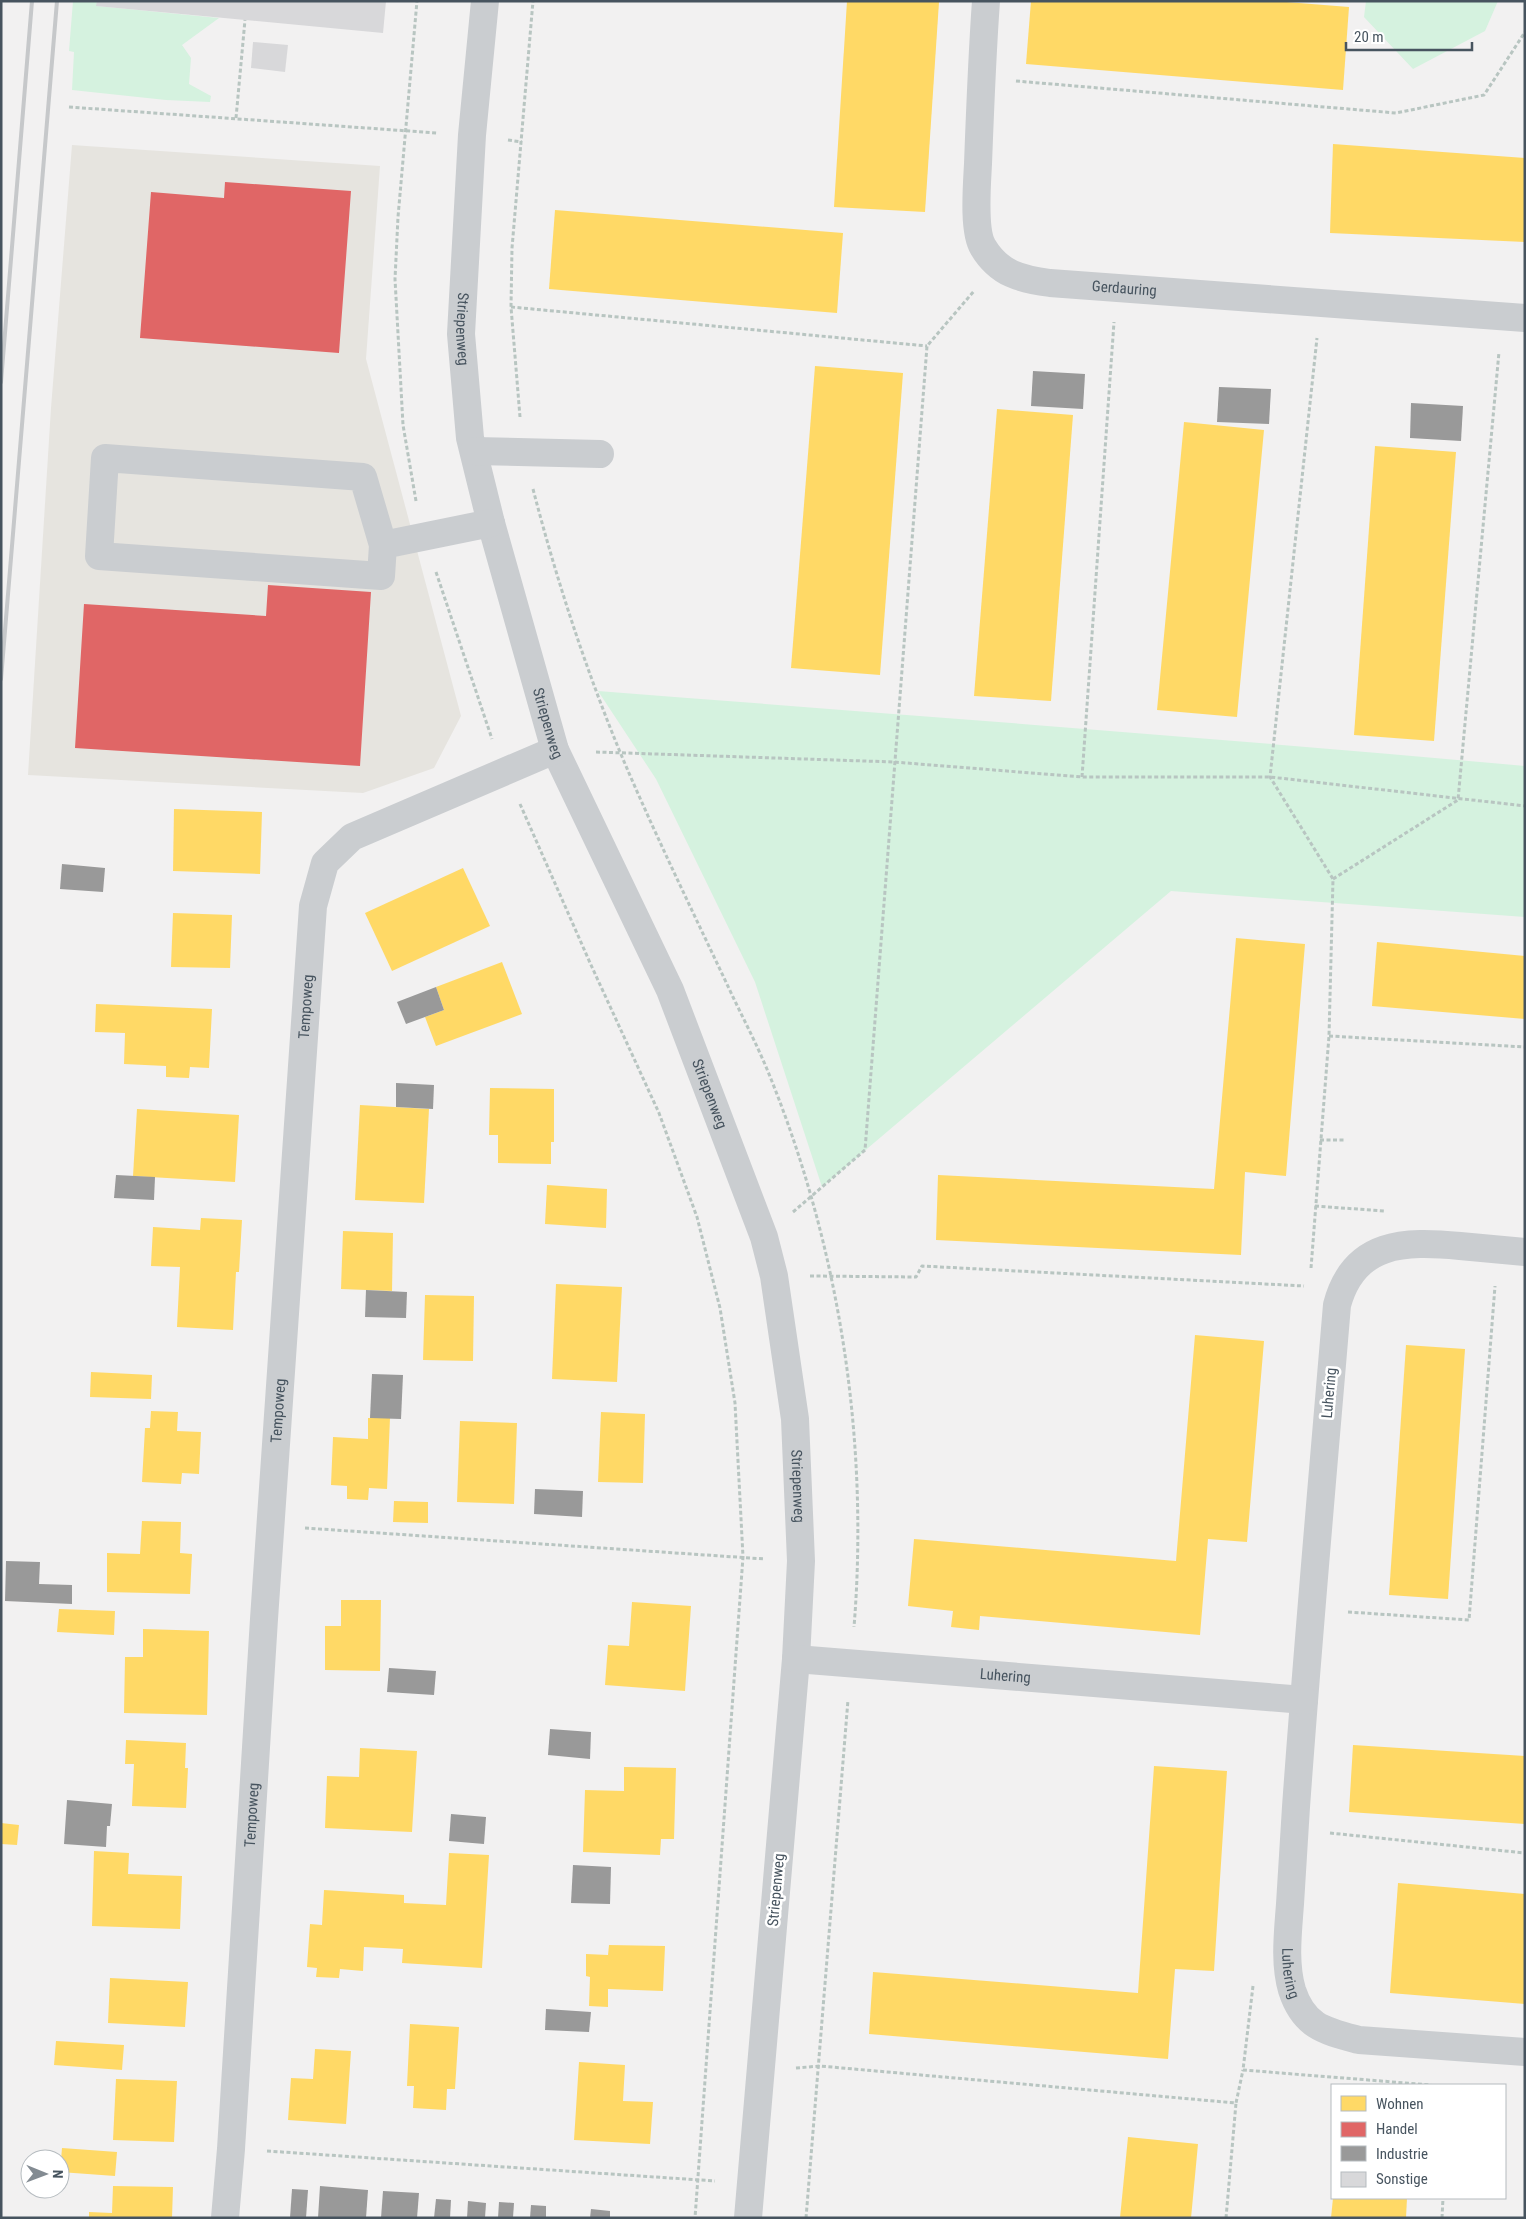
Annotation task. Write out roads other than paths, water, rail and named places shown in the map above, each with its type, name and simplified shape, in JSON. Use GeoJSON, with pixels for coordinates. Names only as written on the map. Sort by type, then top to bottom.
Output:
{"type":"FeatureCollection","features":[{"type":"Feature","properties":{"kind":"street","name":"Striepenweg"},"geometry":{"type":"LineString","coordinates":[[484,1],[472,135],[461,334],[470,438],[491,523],[555,750],[670,990],[764,1237],[774,1276],[795,1419],[801,1561],[796,1659],[748,2218]]}},
{"type":"Feature","properties":{"kind":"street","name":"Gerdauring"},"geometry":{"type":"LineString","coordinates":[[986,1],[976,210],[981,245],[996,266],[1022,279],[1050,283],[1513,317]]}},
{"type":"Feature","properties":{"kind":"street"},"geometry":{"type":"LineString","coordinates":[[474,451],[600,454]]}},
{"type":"Feature","properties":{"kind":"street"},"geometry":{"type":"LineString","coordinates":[[105,458],[363,477],[383,545],[381,576],[99,556],[105,458]]}},
{"type":"Feature","properties":{"kind":"street"},"geometry":{"type":"LineString","coordinates":[[383,545],[424,535],[491,523]]}},
{"type":"Feature","properties":{"kind":"street","name":"Tempoweg"},"geometry":{"type":"LineString","coordinates":[[225,2218],[313,906],[325,863],[352,837],[555,750]]}},
{"type":"Feature","properties":{"kind":"street","name":"Luhering"},"geometry":{"type":"LineString","coordinates":[[1512,1251],[1417,1243],[1398,1245],[1374,1253],[1352,1271],[1341,1288],[1337,1305],[1311,1610],[1287,1968],[1292,1989],[1301,2011],[1316,2026],[1359,2040],[1525,2052]]}},
{"type":"Feature","properties":{"kind":"street","name":"Luhering"},"geometry":{"type":"LineString","coordinates":[[796,1659],[1304,1700]]}},
{"type":"Feature","properties":{"kind":"railway"},"geometry":{"type":"LineString","coordinates":[[1,382],[32,1]]}},
{"type":"Feature","properties":{"kind":"railway"},"geometry":{"type":"LineString","coordinates":[[1,679],[57,1]]}}]}
